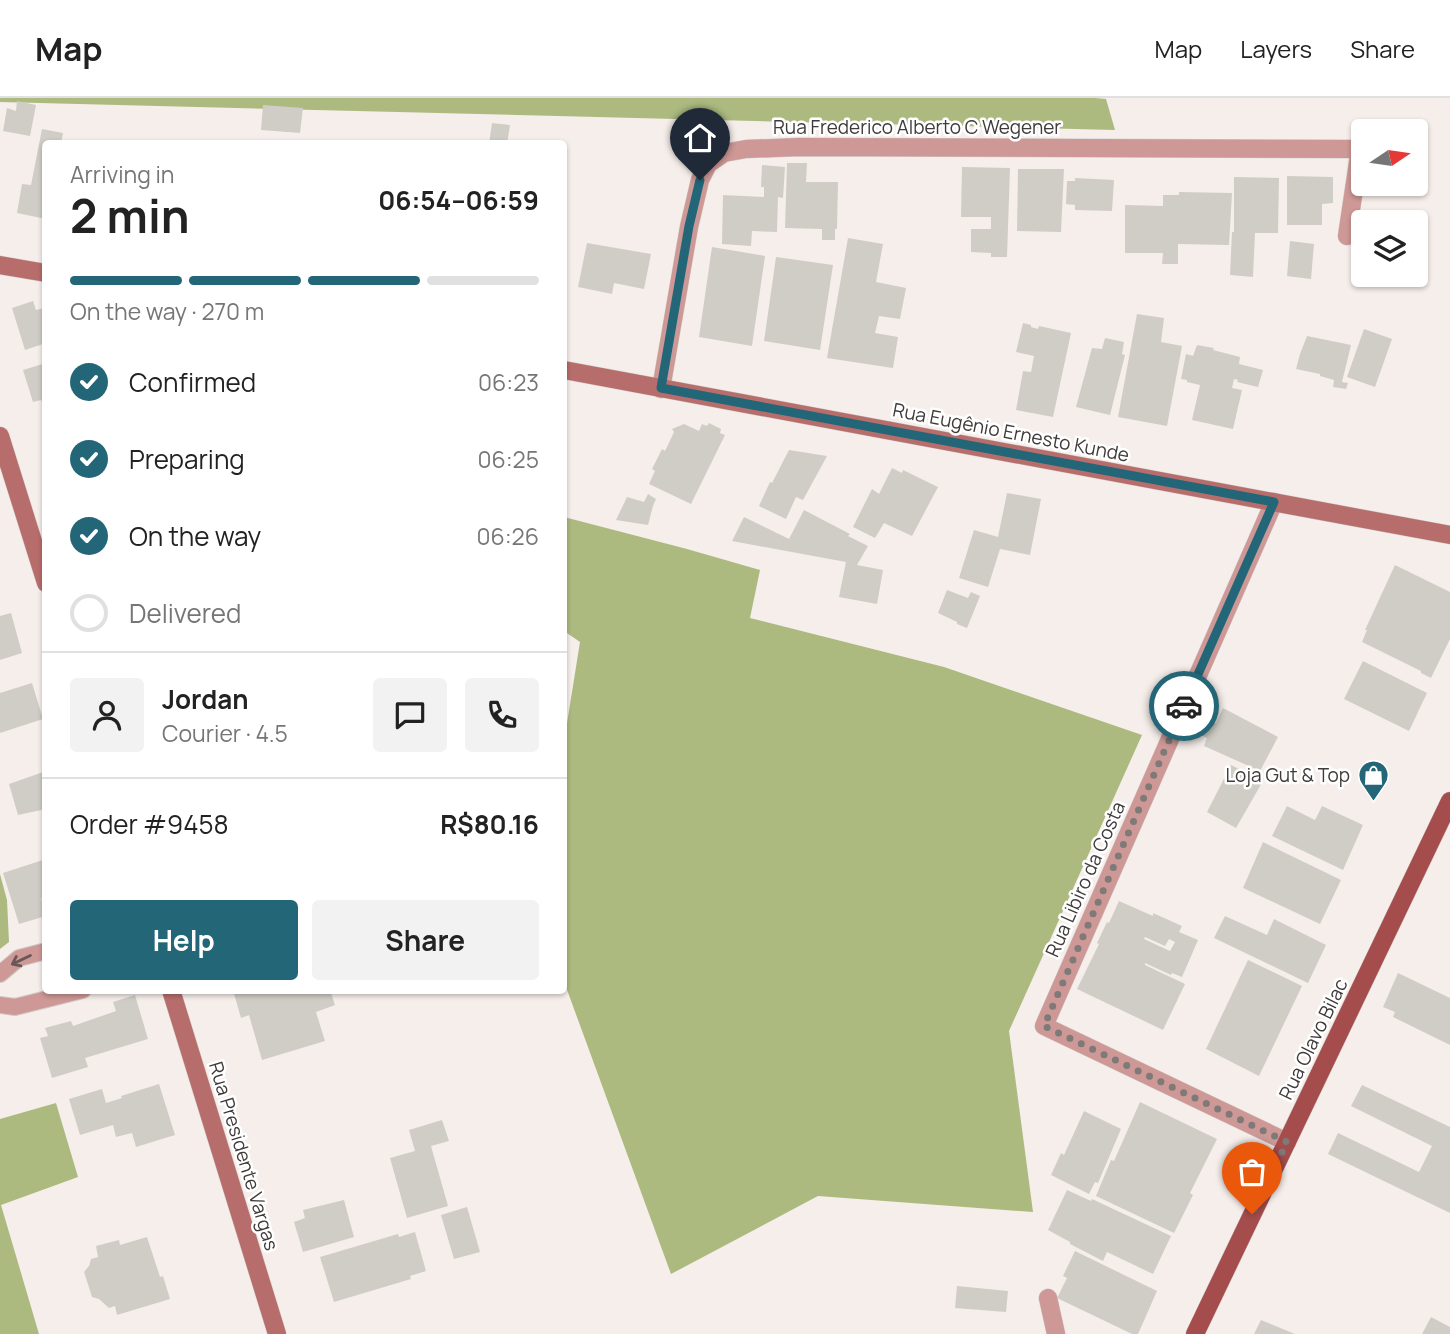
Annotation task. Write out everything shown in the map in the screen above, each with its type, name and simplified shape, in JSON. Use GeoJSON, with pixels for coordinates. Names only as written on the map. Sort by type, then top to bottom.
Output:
{"type":"FeatureCollection","features":[{"type":"Feature","properties":{"kind":"main road","name":"Rua Olavo Bilac"},"geometry":{"type":"LineString","coordinates":[[1195,1334],[1450,801]]}},
{"type":"Feature","properties":{"kind":"street","name":"Rua Frederico Alberto C Wegener"},"geometry":{"type":"LineString","coordinates":[[661,388],[689,226],[700,180],[708,163],[724,153],[746,149],[799,147],[1360,149],[1347,236]]}},
{"type":"Feature","properties":{"kind":"street"},"geometry":{"type":"LineString","coordinates":[[0,265],[42,272]]}},
{"type":"Feature","properties":{"kind":"street","name":"Rua Eugênio Ernesto Kunde"},"geometry":{"type":"LineString","coordinates":[[567,371],[1450,535]]}},
{"type":"Feature","properties":{"kind":"street"},"geometry":{"type":"LineString","coordinates":[[0,436],[42,570]]}},
{"type":"Feature","properties":{"kind":"street","name":"Rua Libiro da Costa"},"geometry":{"type":"LineString","coordinates":[[1274,502],[1044,1026],[1287,1142]]}},
{"type":"Feature","properties":{"kind":"street","name":"Rua Presidente Vargas"},"geometry":{"type":"LineString","coordinates":[[172,994],[277,1334]]}},
{"type":"Feature","properties":{"kind":"street"},"geometry":{"type":"LineString","coordinates":[[1048,1298],[1056,1334]]}},
{"type":"Feature","properties":{"kind":"lane"},"geometry":{"type":"LineString","coordinates":[[0,974],[19,958],[42,952]]}},
{"type":"Feature","properties":{"kind":"lane"},"geometry":{"type":"LineString","coordinates":[[0,1006],[15,1007],[67,994]]}},
{"type":"Feature","properties":{"kind":"green space"},"geometry":{"type":"Polygon","coordinates":[[[0,98],[1095,98],[1106,99],[1115,130],[0,102],[0,98]]]}},
{"type":"Feature","properties":{"kind":"green space"},"geometry":{"type":"Polygon","coordinates":[[[567,518],[760,570],[750,618],[944,667],[1142,735],[1009,1031],[1033,1212],[818,1196],[671,1274],[567,990],[567,723],[580,642],[567,633],[567,518]]]}},
{"type":"Feature","properties":{"kind":"green space"},"geometry":{"type":"Polygon","coordinates":[[[0,874],[7,900],[9,942],[0,949],[0,874]]]}},
{"type":"Feature","properties":{"kind":"green space"},"geometry":{"type":"Polygon","coordinates":[[[56,1103],[78,1177],[1,1205],[39,1334],[0,1334],[0,1119],[56,1103]]]}},
{"type":"Feature","properties":{"kind":"building"},"geometry":{"type":"Polygon","coordinates":[[[17,101],[36,105],[30,136],[3,131],[7,108],[16,111],[17,101]]]}},
{"type":"Feature","properties":{"kind":"building"},"geometry":{"type":"Polygon","coordinates":[[[263,105],[303,108],[300,133],[261,130],[263,105]]]}},
{"type":"Feature","properties":{"kind":"building"},"geometry":{"type":"Polygon","coordinates":[[[492,123],[510,125],[508,140],[490,140],[492,123]]]}},
{"type":"Feature","properties":{"kind":"building"},"geometry":{"type":"Polygon","coordinates":[[[42,129],[63,133],[62,140],[42,140],[42,218],[17,213],[22,184],[31,185],[42,129]]]}},
{"type":"Feature","properties":{"kind":"building"},"geometry":{"type":"Polygon","coordinates":[[[787,163],[807,163],[806,182],[838,182],[835,240],[822,240],[822,229],[785,228],[787,163]]]}},
{"type":"Feature","properties":{"kind":"building"},"geometry":{"type":"Polygon","coordinates":[[[762,165],[785,167],[783,198],[778,197],[777,232],[752,231],[751,246],[722,244],[723,195],[764,197],[764,187],[761,187],[762,165]]]}},
{"type":"Feature","properties":{"kind":"building"},"geometry":{"type":"Polygon","coordinates":[[[962,167],[1010,168],[1007,257],[991,257],[991,253],[971,252],[971,229],[991,229],[991,217],[961,217],[962,167]]]}},
{"type":"Feature","properties":{"kind":"building"},"geometry":{"type":"Polygon","coordinates":[[[1018,169],[1064,169],[1061,232],[1017,231],[1018,169]]]}},
{"type":"Feature","properties":{"kind":"building"},"geometry":{"type":"Polygon","coordinates":[[[1287,176],[1333,177],[1333,203],[1322,204],[1322,225],[1287,225],[1287,176]]]}},
{"type":"Feature","properties":{"kind":"building"},"geometry":{"type":"Polygon","coordinates":[[[1234,177],[1279,178],[1278,233],[1255,233],[1253,277],[1230,275],[1234,232],[1234,177]]]}},
{"type":"Feature","properties":{"kind":"building"},"geometry":{"type":"Polygon","coordinates":[[[1075,178],[1114,180],[1112,211],[1075,210],[1075,205],[1066,204],[1067,181],[1075,181],[1075,178]]]}},
{"type":"Feature","properties":{"kind":"building"},"geometry":{"type":"Polygon","coordinates":[[[1179,192],[1232,193],[1229,245],[1178,244],[1178,264],[1162,264],[1163,253],[1125,253],[1125,205],[1163,206],[1163,195],[1179,195],[1179,192]]]}},
{"type":"Feature","properties":{"kind":"building"},"geometry":{"type":"Polygon","coordinates":[[[848,238],[883,244],[876,282],[906,288],[900,319],[879,316],[875,333],[898,337],[893,368],[827,358],[848,238]]]}},
{"type":"Feature","properties":{"kind":"building"},"geometry":{"type":"Polygon","coordinates":[[[1290,241],[1314,244],[1311,279],[1287,276],[1290,241]]]}},
{"type":"Feature","properties":{"kind":"building"},"geometry":{"type":"Polygon","coordinates":[[[587,243],[651,254],[644,289],[614,283],[612,294],[578,287],[587,243]]]}},
{"type":"Feature","properties":{"kind":"building"},"geometry":{"type":"Polygon","coordinates":[[[712,247],[765,256],[752,346],[699,337],[712,247]]]}},
{"type":"Feature","properties":{"kind":"building"},"geometry":{"type":"Polygon","coordinates":[[[776,257],[833,265],[820,350],[764,341],[776,257]]]}},
{"type":"Feature","properties":{"kind":"building"},"geometry":{"type":"Polygon","coordinates":[[[33,301],[36,310],[42,308],[42,344],[25,350],[12,308],[33,301]]]}},
{"type":"Feature","properties":{"kind":"building"},"geometry":{"type":"Polygon","coordinates":[[[1137,314],[1164,318],[1161,342],[1182,346],[1167,426],[1118,417],[1137,314]]]}},
{"type":"Feature","properties":{"kind":"building"},"geometry":{"type":"Polygon","coordinates":[[[1023,323],[1038,329],[1039,326],[1071,333],[1053,417],[1016,410],[1023,371],[1031,372],[1034,356],[1016,352],[1023,323]]]}},
{"type":"Feature","properties":{"kind":"building"},"geometry":{"type":"Polygon","coordinates":[[[1364,329],[1392,339],[1375,387],[1347,377],[1364,329]]]}},
{"type":"Feature","properties":{"kind":"building"},"geometry":{"type":"Polygon","coordinates":[[[1307,336],[1351,345],[1342,382],[1348,383],[1346,389],[1333,387],[1334,380],[1320,374],[1296,369],[1307,336]]]}},
{"type":"Feature","properties":{"kind":"building"},"geometry":{"type":"Polygon","coordinates":[[[1105,338],[1124,342],[1122,354],[1125,355],[1110,415],[1076,407],[1092,348],[1102,349],[1105,338]]]}},
{"type":"Feature","properties":{"kind":"building"},"geometry":{"type":"Polygon","coordinates":[[[1197,345],[1240,357],[1239,364],[1263,370],[1258,387],[1234,379],[1232,388],[1242,390],[1233,429],[1192,420],[1200,385],[1181,379],[1186,354],[1193,356],[1197,345]]]}},
{"type":"Feature","properties":{"kind":"building"},"geometry":{"type":"Polygon","coordinates":[[[42,364],[42,402],[33,402],[23,370],[42,364]]]}},
{"type":"Feature","properties":{"kind":"building"},"geometry":{"type":"Polygon","coordinates":[[[709,423],[721,429],[720,433],[725,435],[691,504],[649,484],[655,471],[652,469],[662,449],[665,451],[674,432],[672,429],[684,424],[699,431],[702,424],[707,426],[709,423]]]}},
{"type":"Feature","properties":{"kind":"building"},"geometry":{"type":"Polygon","coordinates":[[[789,450],[827,456],[803,500],[796,497],[786,519],[759,506],[789,450]]]}},
{"type":"Feature","properties":{"kind":"building"},"geometry":{"type":"Polygon","coordinates":[[[892,468],[902,473],[903,470],[938,487],[912,536],[884,523],[875,538],[853,527],[872,489],[879,494],[892,468]]]}},
{"type":"Feature","properties":{"kind":"building"},"geometry":{"type":"Polygon","coordinates":[[[1007,493],[1041,499],[1030,555],[1000,549],[988,587],[959,578],[974,530],[998,537],[1007,493]]]}},
{"type":"Feature","properties":{"kind":"building"},"geometry":{"type":"Polygon","coordinates":[[[648,494],[656,499],[648,525],[616,520],[627,497],[644,502],[648,494]]]}},
{"type":"Feature","properties":{"kind":"building"},"geometry":{"type":"Polygon","coordinates":[[[804,510],[868,546],[857,565],[883,570],[877,604],[839,597],[846,562],[732,541],[744,517],[789,539],[804,510]]]}},
{"type":"Feature","properties":{"kind":"building"},"geometry":{"type":"Polygon","coordinates":[[[1395,565],[1450,592],[1450,639],[1431,678],[1362,642],[1395,565]]]}},
{"type":"Feature","properties":{"kind":"building"},"geometry":{"type":"Polygon","coordinates":[[[947,590],[968,598],[971,592],[980,596],[967,628],[938,613],[947,590]]]}},
{"type":"Feature","properties":{"kind":"building"},"geometry":{"type":"Polygon","coordinates":[[[11,613],[22,653],[0,660],[0,616],[11,613]]]}},
{"type":"Feature","properties":{"kind":"building"},"geometry":{"type":"Polygon","coordinates":[[[1363,661],[1427,693],[1409,731],[1344,699],[1363,661]]]}},
{"type":"Feature","properties":{"kind":"building"},"geometry":{"type":"Polygon","coordinates":[[[32,683],[42,719],[0,733],[0,693],[32,683]]]}},
{"type":"Feature","properties":{"kind":"building"},"geometry":{"type":"Polygon","coordinates":[[[1223,708],[1278,737],[1260,771],[1204,746],[1207,738],[1201,735],[1208,720],[1216,723],[1223,708]]]}},
{"type":"Feature","properties":{"kind":"building"},"geometry":{"type":"Polygon","coordinates":[[[1231,765],[1263,781],[1236,828],[1207,812],[1231,765]]]}},
{"type":"Feature","properties":{"kind":"building"},"geometry":{"type":"Polygon","coordinates":[[[42,772],[42,810],[18,815],[9,784],[42,772]]]}},
{"type":"Feature","properties":{"kind":"building"},"geometry":{"type":"Polygon","coordinates":[[[1287,806],[1315,820],[1322,806],[1363,825],[1343,870],[1272,836],[1287,806]]]}},
{"type":"Feature","properties":{"kind":"building"},"geometry":{"type":"Polygon","coordinates":[[[1263,842],[1341,880],[1320,924],[1243,888],[1263,842]]]}},
{"type":"Feature","properties":{"kind":"building"},"geometry":{"type":"Polygon","coordinates":[[[42,860],[42,917],[19,924],[3,873],[42,860]]]}},
{"type":"Feature","properties":{"kind":"building"},"geometry":{"type":"Polygon","coordinates":[[[1119,901],[1182,926],[1179,932],[1198,940],[1182,977],[1145,963],[1185,984],[1163,1030],[1077,989],[1107,922],[1109,923],[1119,901]],[[1145,937],[1144,939],[1170,951],[1175,942],[1169,939],[1165,946],[1145,937]]]}},
{"type":"Feature","properties":{"kind":"building"},"geometry":{"type":"Polygon","coordinates":[[[1225,916],[1267,935],[1274,919],[1326,945],[1308,983],[1214,938],[1225,916]]]}},
{"type":"Feature","properties":{"kind":"building"},"geometry":{"type":"Polygon","coordinates":[[[1248,960],[1302,986],[1259,1076],[1206,1049],[1248,960]]]}},
{"type":"Feature","properties":{"kind":"building"},"geometry":{"type":"Polygon","coordinates":[[[1398,973],[1450,998],[1450,1045],[1393,1017],[1395,1012],[1383,1007],[1398,973]]]}},
{"type":"Feature","properties":{"kind":"building"},"geometry":{"type":"Polygon","coordinates":[[[234,994],[331,994],[335,1005],[316,1012],[325,1041],[262,1060],[249,1015],[241,1018],[234,994]]]}},
{"type":"Feature","properties":{"kind":"building"},"geometry":{"type":"Polygon","coordinates":[[[135,995],[148,1039],[85,1058],[88,1067],[52,1078],[40,1038],[48,1036],[45,1028],[71,1021],[73,1026],[116,1011],[113,1002],[135,995]]]}},
{"type":"Feature","properties":{"kind":"building"},"geometry":{"type":"Polygon","coordinates":[[[159,1084],[175,1135],[136,1147],[132,1133],[116,1137],[113,1125],[80,1135],[69,1099],[102,1089],[106,1103],[159,1084]]]}},
{"type":"Feature","properties":{"kind":"building"},"geometry":{"type":"Polygon","coordinates":[[[1362,1085],[1450,1127],[1450,1213],[1328,1154],[1338,1133],[1419,1172],[1432,1146],[1351,1106],[1362,1085]]]}},
{"type":"Feature","properties":{"kind":"building"},"geometry":{"type":"Polygon","coordinates":[[[1140,1102],[1217,1139],[1174,1233],[1096,1196],[1140,1102]]]}},
{"type":"Feature","properties":{"kind":"building"},"geometry":{"type":"Polygon","coordinates":[[[1084,1111],[1121,1129],[1098,1183],[1095,1182],[1089,1194],[1051,1175],[1061,1153],[1064,1155],[1084,1111]]]}},
{"type":"Feature","properties":{"kind":"building"},"geometry":{"type":"Polygon","coordinates":[[[442,1120],[449,1141],[431,1146],[448,1206],[407,1218],[390,1158],[415,1151],[409,1130],[442,1120]]]}},
{"type":"Feature","properties":{"kind":"building"},"geometry":{"type":"Polygon","coordinates":[[[1067,1190],[1171,1236],[1153,1274],[1107,1252],[1103,1261],[1048,1230],[1067,1190]]]}},
{"type":"Feature","properties":{"kind":"building"},"geometry":{"type":"Polygon","coordinates":[[[344,1200],[354,1237],[303,1252],[294,1222],[305,1218],[303,1210],[344,1200]]]}},
{"type":"Feature","properties":{"kind":"building"},"geometry":{"type":"Polygon","coordinates":[[[467,1207],[480,1252],[454,1259],[441,1215],[467,1207]]]}},
{"type":"Feature","properties":{"kind":"building"},"geometry":{"type":"Polygon","coordinates":[[[415,1232],[426,1271],[410,1276],[411,1279],[334,1302],[320,1257],[398,1234],[399,1237],[415,1232]]]}},
{"type":"Feature","properties":{"kind":"building"},"geometry":{"type":"Polygon","coordinates":[[[147,1237],[170,1299],[117,1315],[115,1306],[109,1308],[99,1299],[92,1297],[84,1272],[91,1259],[98,1257],[96,1246],[119,1240],[120,1245],[147,1237]]]}},
{"type":"Feature","properties":{"kind":"building"},"geometry":{"type":"Polygon","coordinates":[[[1075,1251],[1157,1291],[1138,1334],[1132,1334],[1057,1298],[1067,1278],[1063,1276],[1075,1251]]]}},
{"type":"Feature","properties":{"kind":"building"},"geometry":{"type":"Polygon","coordinates":[[[957,1286],[1008,1291],[1006,1312],[955,1308],[957,1286]]]}},
{"type":"Feature","properties":{"kind":"building"},"geometry":{"type":"Polygon","coordinates":[[[1431,1317],[1450,1327],[1450,1334],[1422,1334],[1431,1317]]]}},
{"type":"Feature","properties":{"kind":"building"},"geometry":{"type":"Polygon","coordinates":[[[1261,1320],[1295,1334],[1254,1334],[1261,1320]]]}},
{"type":"Feature","properties":{"kind":"way so far"},"geometry":{"type":"LineString","coordinates":[[1184,706],[1044,1026],[1287,1142],[1252,1214]]}},
{"type":"Feature","properties":{"kind":"place","name":"Loja Gut & Top"},"geometry":{"type":"Point","coordinates":[1373,802]}},
{"type":"Feature","properties":{"kind":"route"},"geometry":{"type":"LineString","coordinates":[[700,180],[689,226],[661,388],[1274,502],[1184,706]]}}]}
